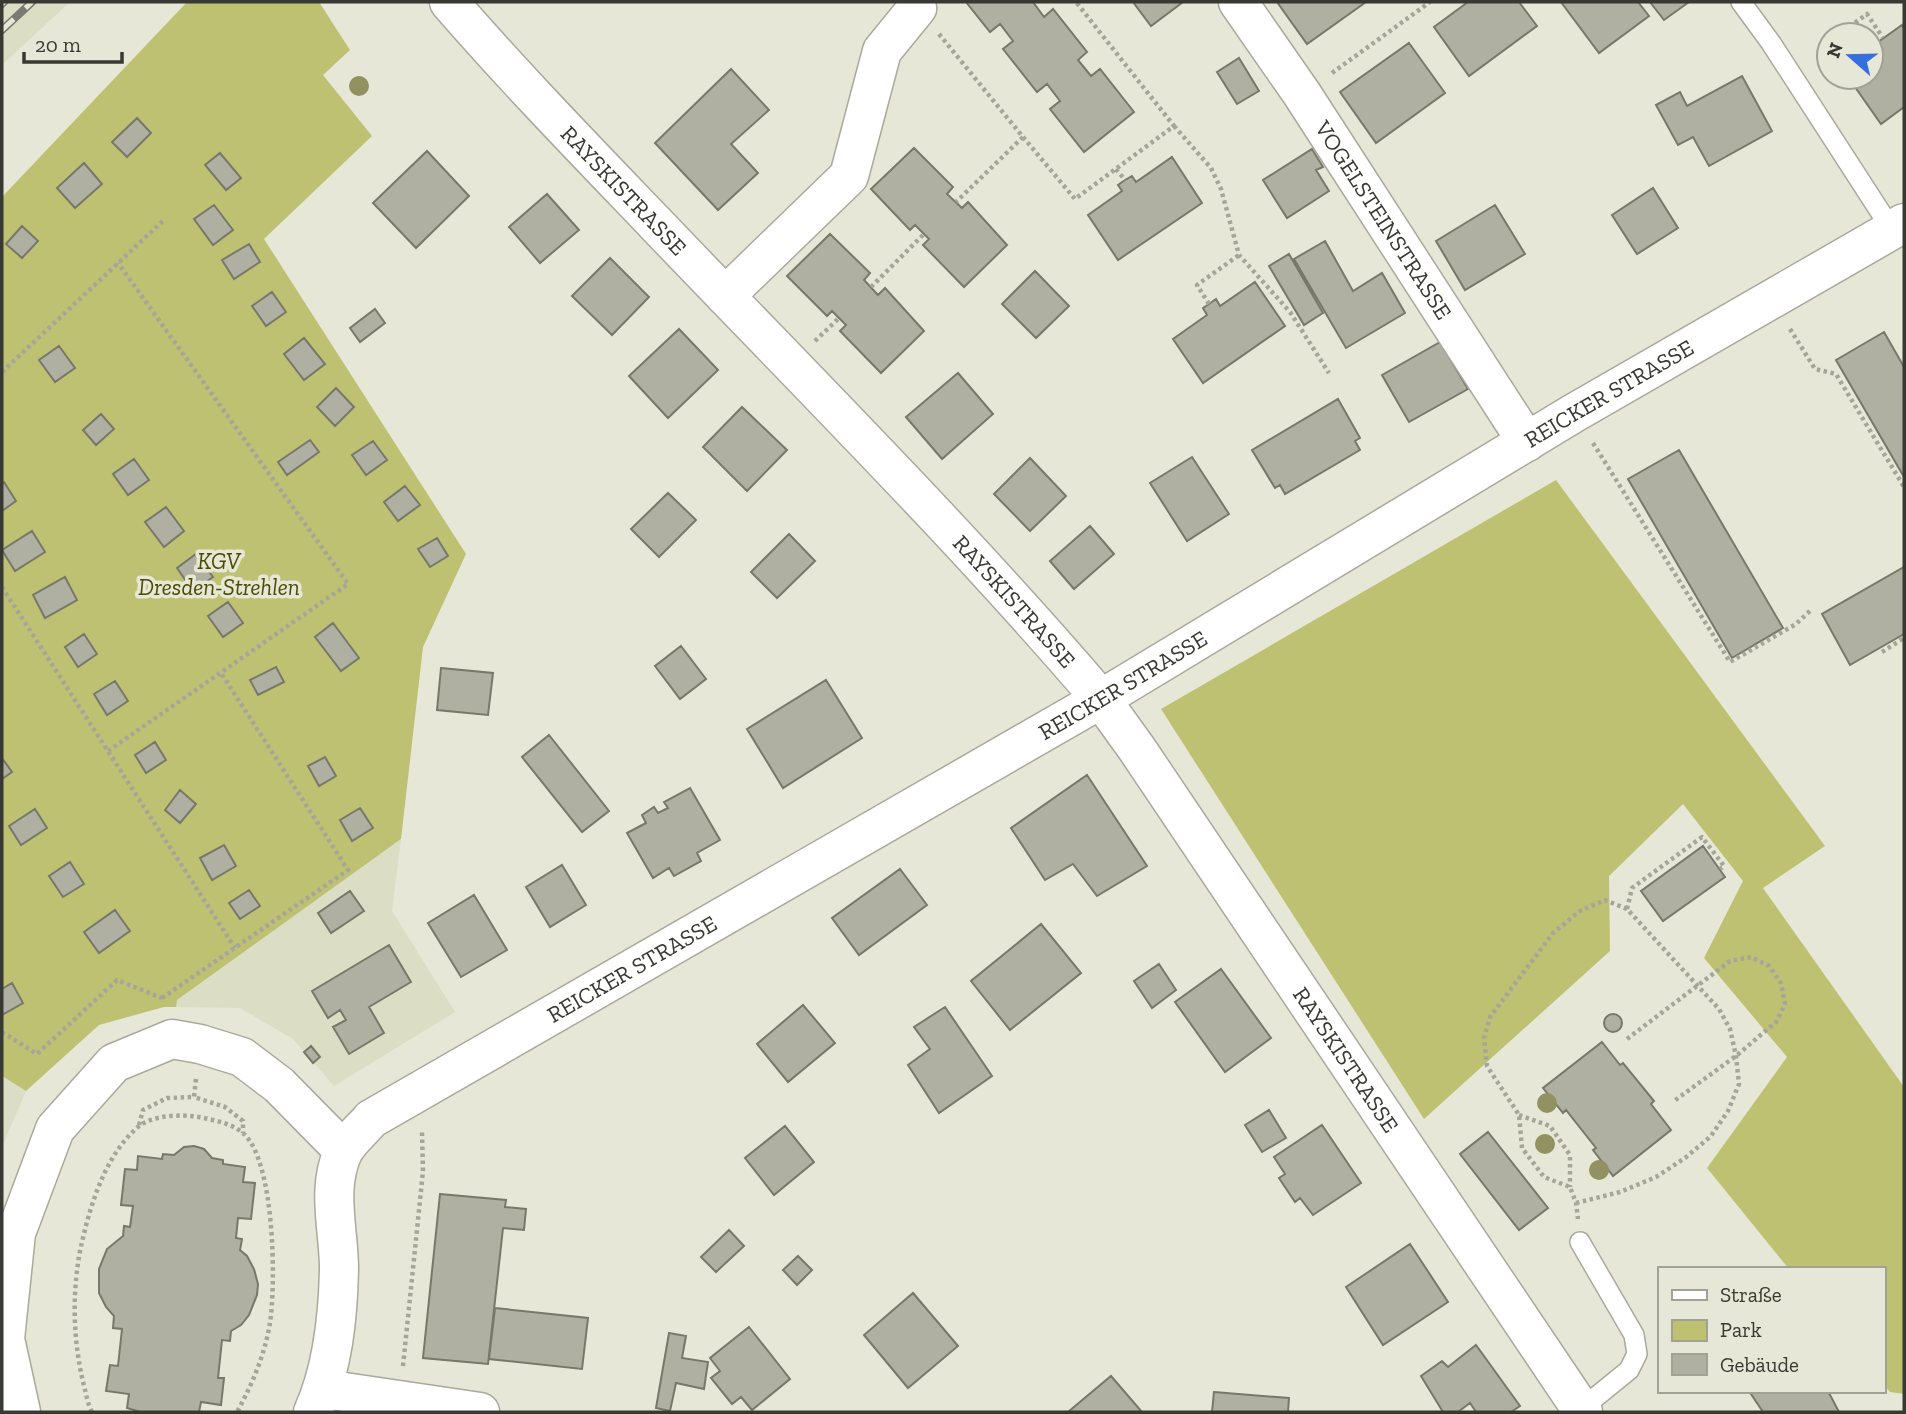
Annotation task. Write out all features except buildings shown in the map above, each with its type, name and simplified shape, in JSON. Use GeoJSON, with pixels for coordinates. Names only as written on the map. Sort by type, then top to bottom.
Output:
{"type":"FeatureCollection","features":[{"type":"Feature","properties":{"kind":"street","name":"RAYSKISTRASSE"},"geometry":{"type":"LineString","coordinates":[[449,2],[489,49],[1018,604],[1101,699],[1582,1411]]}},
{"type":"Feature","properties":{"kind":"street","name":"VOGELSTEINSTRASSE"},"geometry":{"type":"LineString","coordinates":[[1238,2],[1302,94],[1527,442]]}},
{"type":"Feature","properties":{"kind":"street"},"geometry":{"type":"LineString","coordinates":[[725,296],[849,176],[882,51],[916,5]]}},
{"type":"Feature","properties":{"kind":"street","name":"REICKER STRASSE"},"geometry":{"type":"LineString","coordinates":[[344,1150],[371,1119],[1101,699],[1527,442],[1771,298],[1898,227]]}},
{"type":"Feature","properties":{"kind":"street"},"geometry":{"type":"LineString","coordinates":[[21,1412],[5,1339],[16,1233],[55,1129],[114,1063],[172,1040],[200,1044],[242,1057],[279,1085],[344,1150],[334,1187],[339,1269],[333,1341],[318,1401],[399,1401],[480,1412]]}},
{"type":"Feature","properties":{"kind":"lane"},"geometry":{"type":"LineString","coordinates":[[1741,2],[1898,227]]}},
{"type":"Feature","properties":{"kind":"lane"},"geometry":{"type":"LineString","coordinates":[[1580,1242],[1634,1335],[1637,1354],[1629,1370],[1582,1411]]}},
{"type":"Feature","properties":{"kind":"path"},"geometry":{"type":"LineString","coordinates":[[1076,2],[1211,167],[1221,189],[1239,255],[1290,312],[1329,373]]}},
{"type":"Feature","properties":{"kind":"path"},"geometry":{"type":"LineString","coordinates":[[1302,94],[1430,2]]}},
{"type":"Feature","properties":{"kind":"path"},"geometry":{"type":"LineString","coordinates":[[916,5],[1075,199],[1174,125]]}},
{"type":"Feature","properties":{"kind":"path"},"geometry":{"type":"LineString","coordinates":[[1858,21],[1867,15],[1871,21]]}},
{"type":"Feature","properties":{"kind":"path"},"geometry":{"type":"LineString","coordinates":[[956,202],[1023,136]]}},
{"type":"Feature","properties":{"kind":"path"},"geometry":{"type":"LineString","coordinates":[[1116,169],[1125,180]]}},
{"type":"Feature","properties":{"kind":"path"},"geometry":{"type":"LineString","coordinates":[[2,372],[165,219]]}},
{"type":"Feature","properties":{"kind":"path"},"geometry":{"type":"LineString","coordinates":[[871,287],[923,235]]}},
{"type":"Feature","properties":{"kind":"path"},"geometry":{"type":"LineString","coordinates":[[1209,304],[1197,285],[1239,255]]}},
{"type":"Feature","properties":{"kind":"path"},"geometry":{"type":"LineString","coordinates":[[108,751],[348,584],[118,263]]}},
{"type":"Feature","properties":{"kind":"path"},"geometry":{"type":"LineString","coordinates":[[1771,298],[1815,369],[1836,374],[1904,487]]}},
{"type":"Feature","properties":{"kind":"path"},"geometry":{"type":"LineString","coordinates":[[1597,449],[1730,662],[1796,624],[1812,609]]}},
{"type":"Feature","properties":{"kind":"path"},"geometry":{"type":"LineString","coordinates":[[2,587],[235,948]]}},
{"type":"Feature","properties":{"kind":"path"},"geometry":{"type":"LineString","coordinates":[[1882,652],[1904,638]]}},
{"type":"Feature","properties":{"kind":"path"},"geometry":{"type":"LineString","coordinates":[[162,998],[348,870],[221,673]]}},
{"type":"Feature","properties":{"kind":"path"},"geometry":{"type":"LineString","coordinates":[[1627,909],[1632,888],[1702,837],[1724,866],[1720,869]]}},
{"type":"Feature","properties":{"kind":"path"},"geometry":{"type":"LineString","coordinates":[[1570,1186],[1544,1177],[1522,1148],[1519,1115],[1487,1066],[1484,1038],[1490,1017],[1553,933],[1580,911],[1605,901],[1627,909],[1718,1009],[1730,1029],[1739,1084],[1728,1111],[1711,1136],[1656,1177],[1620,1192],[1576,1203]]}},
{"type":"Feature","properties":{"kind":"path"},"geometry":{"type":"LineString","coordinates":[[1628,1040],[1730,961],[1751,957],[1769,966],[1781,984],[1784,1004],[1776,1022],[1736,1056],[1674,1101]]}},
{"type":"Feature","properties":{"kind":"path"},"geometry":{"type":"LineString","coordinates":[[2,1032],[37,1054],[117,980],[162,998]]}},
{"type":"Feature","properties":{"kind":"path"},"geometry":{"type":"LineString","coordinates":[[162,998],[172,1040]]}},
{"type":"Feature","properties":{"kind":"path"},"geometry":{"type":"LineString","coordinates":[[194,1097],[196,1074]]}},
{"type":"Feature","properties":{"kind":"path"},"geometry":{"type":"LineString","coordinates":[[92,1412],[75,1339],[74,1300],[84,1234],[106,1172],[122,1146],[139,1126],[143,1110],[167,1098],[194,1097],[225,1107],[243,1121],[243,1133]]}},
{"type":"Feature","properties":{"kind":"path"},"geometry":{"type":"LineString","coordinates":[[139,1126],[164,1117],[191,1115],[220,1121],[243,1133],[258,1156],[270,1220],[274,1291],[270,1325],[260,1361],[237,1412]]}},
{"type":"Feature","properties":{"kind":"path"},"geometry":{"type":"LineString","coordinates":[[1519,1115],[1550,1126],[1570,1155],[1570,1186],[1576,1203],[1580,1242]]}},
{"type":"Feature","properties":{"kind":"path"},"geometry":{"type":"LineString","coordinates":[[399,1401],[423,1171]]}},
{"type":"Feature","properties":{"kind":"shaded area"},"geometry":{"type":"Polygon","coordinates":[[[2,2],[70,2],[2,65],[2,2]]]}},
{"type":"Feature","properties":{"kind":"shaded area"},"geometry":{"type":"Polygon","coordinates":[[[401,839],[392,911],[455,1012],[334,1086],[293,1039],[240,1008],[176,1007],[176,1001],[401,839]]]}},
{"type":"Feature","properties":{"kind":"shaded area"},"geometry":{"type":"Polygon","coordinates":[[[2,1076],[26,1091],[2,1147],[2,1076]]]}},
{"type":"Feature","properties":{"kind":"green space","name":"KGV Dresden-Strehlen"},"geometry":{"type":"Polygon","coordinates":[[[187,2],[319,2],[350,50],[323,75],[372,136],[264,239],[466,554],[423,647],[401,839],[177,1000],[176,1007],[164,1007],[99,1025],[26,1091],[2,1076],[2,197],[187,2]]]}},
{"type":"Feature","properties":{"kind":"green space"},"geometry":{"type":"Polygon","coordinates":[[[1556,480],[1825,846],[1763,888],[1904,1087],[1904,1394],[1890,1392],[1885,1386],[1885,1267],[1787,1267],[1707,1168],[1787,1057],[1704,958],[1743,881],[1683,804],[1609,876],[1610,951],[1424,1119],[1161,709],[1556,480]]]}},
{"type":"Feature","properties":{"kind":"railway"},"geometry":{"type":"LineString","coordinates":[[2,30],[32,2]]}}]}
